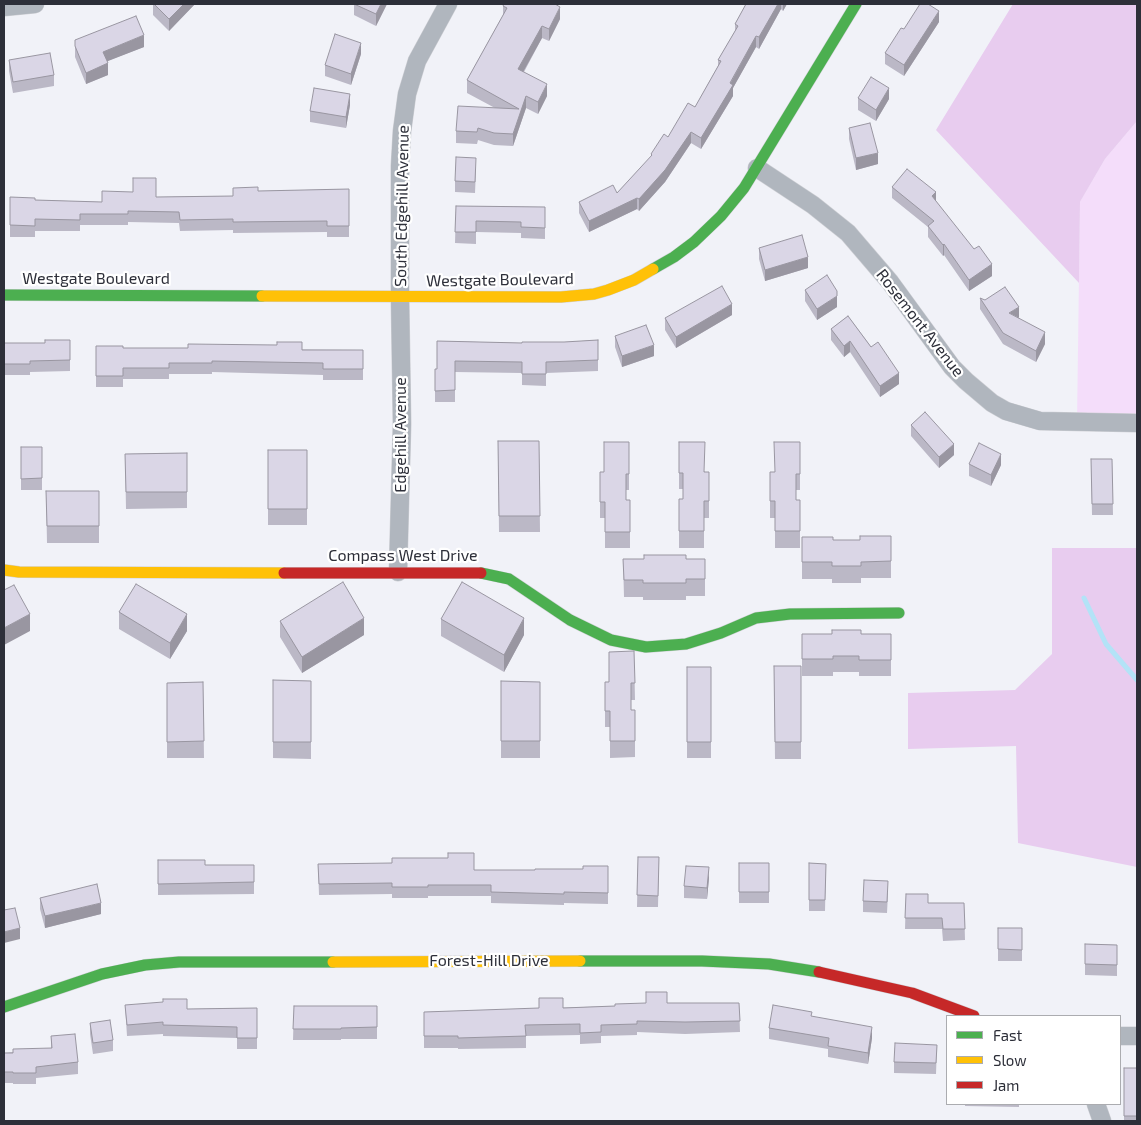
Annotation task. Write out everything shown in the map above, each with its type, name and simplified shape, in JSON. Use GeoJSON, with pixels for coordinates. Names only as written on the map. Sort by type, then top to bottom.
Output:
{"type":"FeatureCollection","features":[{"type":"Feature","properties":{"kind":"street"},"geometry":{"type":"LineString","coordinates":[[4,7],[36,4]]}},
{"type":"Feature","properties":{"kind":"street","name":"South Edgehill Avenue"},"geometry":{"type":"LineString","coordinates":[[400,297],[400,166],[402,132],[408,94],[418,62],[448,4]]}},
{"type":"Feature","properties":{"kind":"street","name":"Westgate Boulevard"},"geometry":{"type":"LineString","coordinates":[[4,295],[562,297],[594,294],[608,290],[652,271],[694,242],[722,216],[757,168],[856,4]]}},
{"type":"Feature","properties":{"kind":"street","name":"Rosemont Avenue"},"geometry":{"type":"LineString","coordinates":[[757,168],[828,216],[848,234],[890,282],[952,367],[992,403],[1006,411],[1040,421],[1137,423]]}},
{"type":"Feature","properties":{"kind":"street","name":"Edgehill Avenue"},"geometry":{"type":"LineString","coordinates":[[398,572],[402,424],[400,297]]}},
{"type":"Feature","properties":{"kind":"street","name":"Compass West Drive"},"geometry":{"type":"LineString","coordinates":[[4,570],[19,572],[485,573],[509,579],[570,620],[611,640],[646,647],[686,644],[721,633],[756,618],[790,614],[899,613]]}},
{"type":"Feature","properties":{"kind":"street","name":"Forest-Hill Drive"},"geometry":{"type":"LineString","coordinates":[[4,1007],[102,974],[145,965],[179,962],[702,961],[769,964],[838,975],[912,993],[971,1015]]}},
{"type":"Feature","properties":{"kind":"street"},"geometry":{"type":"LineString","coordinates":[[1121,1036],[1137,1036]]}},
{"type":"Feature","properties":{"kind":"street"},"geometry":{"type":"LineString","coordinates":[[1096,1105],[1102,1121]]}},
{"type":"Feature","properties":{"kind":"shaded area"},"geometry":{"type":"Polygon","coordinates":[[[1013,4],[1137,4],[1137,121],[1105,159],[1080,202],[1079,283],[936,130],[1013,4]]]}},
{"type":"Feature","properties":{"kind":"shaded area"},"geometry":{"type":"Polygon","coordinates":[[[1137,121],[1137,423],[1077,422],[1080,202],[1105,159],[1137,121]]]}},
{"type":"Feature","properties":{"kind":"shaded area"},"geometry":{"type":"Polygon","coordinates":[[[1052,548],[1137,548],[1137,867],[1018,843],[1016,746],[908,749],[908,693],[1015,690],[1052,654],[1052,548]]]}},
{"type":"Feature","properties":{"kind":"building"},"geometry":{"type":"Polygon","coordinates":[[[154,4],[184,4],[169,19],[154,4]]]}},
{"type":"Feature","properties":{"kind":"building"},"geometry":{"type":"Polygon","coordinates":[[[354,4],[381,4],[376,14],[354,4]]]}},
{"type":"Feature","properties":{"kind":"building"},"geometry":{"type":"Polygon","coordinates":[[[504,4],[555,4],[560,7],[549,29],[542,26],[518,69],[547,84],[538,102],[526,96],[513,134],[494,133],[478,128],[477,132],[456,131],[458,106],[519,109],[467,80],[507,8],[503,6],[504,4]]]}},
{"type":"Feature","properties":{"kind":"building"},"geometry":{"type":"Polygon","coordinates":[[[746,4],[778,4],[759,37],[756,36],[730,83],[733,85],[701,138],[691,132],[665,170],[639,199],[637,198],[589,221],[579,202],[613,185],[617,193],[652,155],[664,134],[668,137],[688,103],[695,107],[721,61],[718,60],[738,26],[735,24],[746,4]]]}},
{"type":"Feature","properties":{"kind":"building"},"geometry":{"type":"Polygon","coordinates":[[[920,4],[928,4],[939,11],[904,65],[885,53],[901,28],[904,29],[920,4]]]}},
{"type":"Feature","properties":{"kind":"building"},"geometry":{"type":"Polygon","coordinates":[[[136,16],[144,35],[103,52],[108,63],[86,73],[75,46],[75,40],[136,16]]]}},
{"type":"Feature","properties":{"kind":"building"},"geometry":{"type":"Polygon","coordinates":[[[335,34],[361,43],[351,74],[325,65],[335,34]]]}},
{"type":"Feature","properties":{"kind":"building"},"geometry":{"type":"Polygon","coordinates":[[[50,53],[54,75],[13,82],[9,60],[50,53]]]}},
{"type":"Feature","properties":{"kind":"building"},"geometry":{"type":"Polygon","coordinates":[[[871,77],[889,88],[876,110],[858,98],[871,77]]]}},
{"type":"Feature","properties":{"kind":"building"},"geometry":{"type":"Polygon","coordinates":[[[314,88],[350,94],[346,117],[310,111],[314,88]]]}},
{"type":"Feature","properties":{"kind":"building"},"geometry":{"type":"Polygon","coordinates":[[[870,123],[878,153],[856,158],[849,128],[870,123]]]}},
{"type":"Feature","properties":{"kind":"building"},"geometry":{"type":"Polygon","coordinates":[[[456,157],[476,158],[475,182],[455,181],[456,157]]]}},
{"type":"Feature","properties":{"kind":"building"},"geometry":{"type":"Polygon","coordinates":[[[907,169],[936,192],[932,196],[974,249],[979,246],[992,264],[969,280],[944,244],[928,226],[934,221],[892,187],[907,169]]]}},
{"type":"Feature","properties":{"kind":"building"},"geometry":{"type":"Polygon","coordinates":[[[133,178],[156,178],[156,197],[233,196],[233,188],[258,187],[258,191],[349,189],[349,226],[327,226],[327,221],[233,222],[233,219],[180,220],[179,212],[128,211],[128,214],[80,214],[80,220],[35,219],[35,226],[10,225],[10,197],[35,198],[35,200],[102,202],[102,191],[133,192],[133,178]]]}},
{"type":"Feature","properties":{"kind":"building"},"geometry":{"type":"Polygon","coordinates":[[[456,206],[545,207],[545,228],[521,227],[521,222],[476,221],[476,232],[455,232],[456,206]]]}},
{"type":"Feature","properties":{"kind":"building"},"geometry":{"type":"Polygon","coordinates":[[[802,235],[808,257],[765,270],[759,248],[802,235]]]}},
{"type":"Feature","properties":{"kind":"building"},"geometry":{"type":"Polygon","coordinates":[[[827,275],[837,291],[837,296],[817,309],[805,290],[827,275]]]}},
{"type":"Feature","properties":{"kind":"building"},"geometry":{"type":"Polygon","coordinates":[[[722,286],[732,304],[676,337],[665,318],[722,286]]]}},
{"type":"Feature","properties":{"kind":"building"},"geometry":{"type":"Polygon","coordinates":[[[1005,287],[1019,307],[1009,313],[1045,332],[1036,351],[1003,333],[980,298],[985,300],[1005,287]]]}},
{"type":"Feature","properties":{"kind":"building"},"geometry":{"type":"Polygon","coordinates":[[[848,316],[871,347],[878,342],[899,373],[880,386],[850,341],[844,346],[831,329],[848,316]]]}},
{"type":"Feature","properties":{"kind":"building"},"geometry":{"type":"Polygon","coordinates":[[[646,325],[654,345],[622,356],[615,336],[646,325]]]}},
{"type":"Feature","properties":{"kind":"building"},"geometry":{"type":"Polygon","coordinates":[[[45,340],[70,340],[70,360],[30,361],[30,364],[4,364],[4,343],[45,343],[45,340]]]}},
{"type":"Feature","properties":{"kind":"building"},"geometry":{"type":"Polygon","coordinates":[[[598,340],[598,360],[546,362],[546,374],[522,374],[522,362],[455,361],[455,390],[435,391],[437,341],[522,343],[598,340]]]}},
{"type":"Feature","properties":{"kind":"building"},"geometry":{"type":"Polygon","coordinates":[[[277,342],[302,342],[302,350],[363,350],[363,369],[323,369],[323,363],[212,361],[212,363],[169,363],[169,368],[123,368],[123,376],[96,376],[96,346],[188,348],[188,344],[277,345],[277,342]]]}},
{"type":"Feature","properties":{"kind":"building"},"geometry":{"type":"Polygon","coordinates":[[[925,412],[954,444],[939,457],[911,425],[925,412]]]}},
{"type":"Feature","properties":{"kind":"building"},"geometry":{"type":"Polygon","coordinates":[[[498,441],[539,441],[540,516],[499,516],[498,441]]]}},
{"type":"Feature","properties":{"kind":"building"},"geometry":{"type":"Polygon","coordinates":[[[604,442],[629,442],[629,474],[626,474],[626,500],[630,500],[630,532],[605,532],[605,502],[600,502],[600,472],[604,472],[604,442]]]}},
{"type":"Feature","properties":{"kind":"building"},"geometry":{"type":"Polygon","coordinates":[[[679,442],[705,442],[704,472],[709,472],[709,501],[704,501],[704,531],[679,531],[679,499],[683,499],[683,473],[679,473],[679,442]]]}},
{"type":"Feature","properties":{"kind":"building"},"geometry":{"type":"Polygon","coordinates":[[[774,442],[800,442],[800,474],[796,474],[796,500],[800,500],[800,531],[775,531],[775,501],[770,501],[770,472],[775,472],[774,442]]]}},
{"type":"Feature","properties":{"kind":"building"},"geometry":{"type":"Polygon","coordinates":[[[979,443],[1001,454],[991,475],[969,464],[979,443]]]}},
{"type":"Feature","properties":{"kind":"building"},"geometry":{"type":"Polygon","coordinates":[[[21,447],[42,447],[42,478],[21,479],[21,447]]]}},
{"type":"Feature","properties":{"kind":"building"},"geometry":{"type":"Polygon","coordinates":[[[268,450],[307,450],[307,509],[268,509],[268,450]]]}},
{"type":"Feature","properties":{"kind":"building"},"geometry":{"type":"Polygon","coordinates":[[[187,453],[187,492],[126,492],[125,454],[187,453]]]}},
{"type":"Feature","properties":{"kind":"building"},"geometry":{"type":"Polygon","coordinates":[[[1091,459],[1112,459],[1113,504],[1092,504],[1091,459]]]}},
{"type":"Feature","properties":{"kind":"building"},"geometry":{"type":"Polygon","coordinates":[[[46,491],[99,491],[99,526],[47,526],[46,491]]]}},
{"type":"Feature","properties":{"kind":"building"},"geometry":{"type":"Polygon","coordinates":[[[860,536],[891,536],[891,561],[861,562],[861,566],[832,566],[832,562],[802,562],[802,537],[833,537],[833,540],[860,540],[860,536]]]}},
{"type":"Feature","properties":{"kind":"building"},"geometry":{"type":"Polygon","coordinates":[[[644,555],[686,555],[686,559],[705,559],[705,579],[686,579],[686,583],[643,583],[643,580],[624,580],[623,559],[644,559],[644,555]]]}},
{"type":"Feature","properties":{"kind":"building"},"geometry":{"type":"Polygon","coordinates":[[[343,582],[364,618],[302,657],[280,621],[343,582]]]}},
{"type":"Feature","properties":{"kind":"building"},"geometry":{"type":"Polygon","coordinates":[[[462,582],[524,618],[504,655],[441,619],[462,582]]]}},
{"type":"Feature","properties":{"kind":"building"},"geometry":{"type":"Polygon","coordinates":[[[136,584],[187,614],[170,643],[119,612],[136,584]]]}},
{"type":"Feature","properties":{"kind":"building"},"geometry":{"type":"Polygon","coordinates":[[[14,585],[30,614],[4,628],[4,590],[14,585]]]}},
{"type":"Feature","properties":{"kind":"building"},"geometry":{"type":"Polygon","coordinates":[[[832,630],[861,630],[861,634],[891,634],[891,660],[859,660],[859,656],[833,656],[833,659],[802,659],[802,634],[832,634],[832,630]]]}},
{"type":"Feature","properties":{"kind":"building"},"geometry":{"type":"Polygon","coordinates":[[[634,651],[635,683],[631,683],[631,710],[635,710],[635,741],[610,741],[610,711],[605,711],[605,682],[609,682],[609,652],[634,651]]]}},
{"type":"Feature","properties":{"kind":"building"},"geometry":{"type":"Polygon","coordinates":[[[774,666],[801,666],[801,742],[775,742],[774,666]]]}},
{"type":"Feature","properties":{"kind":"building"},"geometry":{"type":"Polygon","coordinates":[[[687,667],[711,667],[711,742],[687,742],[687,667]]]}},
{"type":"Feature","properties":{"kind":"building"},"geometry":{"type":"Polygon","coordinates":[[[273,680],[311,681],[311,742],[273,742],[273,680]]]}},
{"type":"Feature","properties":{"kind":"building"},"geometry":{"type":"Polygon","coordinates":[[[501,681],[540,682],[540,741],[501,741],[501,681]]]}},
{"type":"Feature","properties":{"kind":"building"},"geometry":{"type":"Polygon","coordinates":[[[203,682],[204,741],[167,742],[167,683],[203,682]]]}},
{"type":"Feature","properties":{"kind":"building"},"geometry":{"type":"Polygon","coordinates":[[[448,853],[474,853],[474,870],[583,869],[583,866],[608,866],[608,893],[491,892],[491,885],[392,887],[392,883],[319,884],[318,864],[392,863],[392,858],[448,858],[448,853]]]}},
{"type":"Feature","properties":{"kind":"building"},"geometry":{"type":"Polygon","coordinates":[[[638,857],[659,857],[658,896],[637,895],[638,857]]]}},
{"type":"Feature","properties":{"kind":"building"},"geometry":{"type":"Polygon","coordinates":[[[158,860],[205,860],[205,865],[254,865],[254,882],[158,884],[158,860]]]}},
{"type":"Feature","properties":{"kind":"building"},"geometry":{"type":"Polygon","coordinates":[[[739,863],[769,863],[769,892],[739,892],[739,863]]]}},
{"type":"Feature","properties":{"kind":"building"},"geometry":{"type":"Polygon","coordinates":[[[809,863],[826,864],[825,900],[809,900],[809,863]]]}},
{"type":"Feature","properties":{"kind":"building"},"geometry":{"type":"Polygon","coordinates":[[[686,866],[709,867],[707,888],[684,886],[686,866]]]}},
{"type":"Feature","properties":{"kind":"building"},"geometry":{"type":"Polygon","coordinates":[[[864,880],[888,881],[887,902],[863,901],[864,880]]]}},
{"type":"Feature","properties":{"kind":"building"},"geometry":{"type":"Polygon","coordinates":[[[97,884],[101,903],[45,916],[40,898],[97,884]]]}},
{"type":"Feature","properties":{"kind":"building"},"geometry":{"type":"Polygon","coordinates":[[[906,894],[928,894],[928,903],[964,903],[965,929],[943,929],[942,918],[905,918],[906,894]]]}},
{"type":"Feature","properties":{"kind":"building"},"geometry":{"type":"Polygon","coordinates":[[[15,908],[20,928],[4,932],[4,910],[15,908]]]}},
{"type":"Feature","properties":{"kind":"building"},"geometry":{"type":"Polygon","coordinates":[[[998,928],[1022,928],[1022,950],[998,949],[998,928]]]}},
{"type":"Feature","properties":{"kind":"building"},"geometry":{"type":"Polygon","coordinates":[[[1085,944],[1117,945],[1117,965],[1085,964],[1085,944]]]}},
{"type":"Feature","properties":{"kind":"building"},"geometry":{"type":"Polygon","coordinates":[[[646,992],[667,992],[667,1003],[739,1003],[740,1021],[637,1021],[637,1024],[601,1025],[601,1032],[580,1033],[580,1024],[525,1025],[526,1036],[458,1038],[458,1036],[424,1036],[424,1012],[539,1008],[539,998],[563,998],[563,1008],[615,1006],[615,1004],[646,1003],[646,992]]]}},
{"type":"Feature","properties":{"kind":"building"},"geometry":{"type":"Polygon","coordinates":[[[163,999],[187,999],[187,1009],[257,1008],[257,1038],[237,1038],[237,1027],[163,1025],[163,1022],[127,1025],[125,1005],[163,1002],[163,999]]]}},
{"type":"Feature","properties":{"kind":"building"},"geometry":{"type":"Polygon","coordinates":[[[773,1005],[812,1012],[811,1016],[872,1027],[868,1053],[828,1046],[829,1038],[769,1028],[773,1005]]]}},
{"type":"Feature","properties":{"kind":"building"},"geometry":{"type":"Polygon","coordinates":[[[294,1006],[377,1006],[377,1027],[293,1029],[294,1006]]]}},
{"type":"Feature","properties":{"kind":"building"},"geometry":{"type":"Polygon","coordinates":[[[110,1020],[113,1040],[93,1043],[90,1023],[110,1020]]]}},
{"type":"Feature","properties":{"kind":"building"},"geometry":{"type":"Polygon","coordinates":[[[75,1034],[78,1062],[36,1067],[36,1073],[4,1072],[4,1053],[13,1053],[13,1049],[52,1048],[51,1036],[75,1034]]]}},
{"type":"Feature","properties":{"kind":"building"},"geometry":{"type":"Polygon","coordinates":[[[895,1043],[937,1045],[936,1063],[894,1062],[895,1043]]]}},
{"type":"Feature","properties":{"kind":"building"},"geometry":{"type":"Polygon","coordinates":[[[1124,1068],[1137,1068],[1137,1116],[1124,1116],[1124,1068]]]}},
{"type":"Feature","properties":{"kind":"waterway"},"geometry":{"type":"LineString","coordinates":[[1084,598],[1106,644],[1137,680]]}},
{"type":"Feature","properties":{"kind":"traffic: fast"},"geometry":{"type":"LineString","coordinates":[[653,269],[674,257],[694,242],[721,216],[744,188],[856,4]]}},
{"type":"Feature","properties":{"kind":"traffic: fast"},"geometry":{"type":"LineString","coordinates":[[4,295],[262,296]]}},
{"type":"Feature","properties":{"kind":"traffic: fast"},"geometry":{"type":"LineString","coordinates":[[481,573],[509,579],[570,620],[611,640],[646,647],[686,644],[721,633],[756,618],[790,614],[899,613]]}},
{"type":"Feature","properties":{"kind":"traffic: fast"},"geometry":{"type":"LineString","coordinates":[[580,961],[702,961],[769,964],[819,972]]}},
{"type":"Feature","properties":{"kind":"traffic: fast"},"geometry":{"type":"LineString","coordinates":[[4,1007],[102,974],[145,965],[179,962],[333,962]]}},
{"type":"Feature","properties":{"kind":"traffic: slow"},"geometry":{"type":"LineString","coordinates":[[262,296],[561,297],[594,294],[608,290],[634,280],[653,269]]}},
{"type":"Feature","properties":{"kind":"traffic: slow"},"geometry":{"type":"LineString","coordinates":[[4,570],[19,572],[284,573]]}},
{"type":"Feature","properties":{"kind":"traffic: slow"},"geometry":{"type":"LineString","coordinates":[[333,962],[580,961]]}},
{"type":"Feature","properties":{"kind":"traffic: jam"},"geometry":{"type":"LineString","coordinates":[[284,573],[481,573]]}},
{"type":"Feature","properties":{"kind":"traffic: jam"},"geometry":{"type":"LineString","coordinates":[[819,972],[912,993],[971,1015]]}}]}
